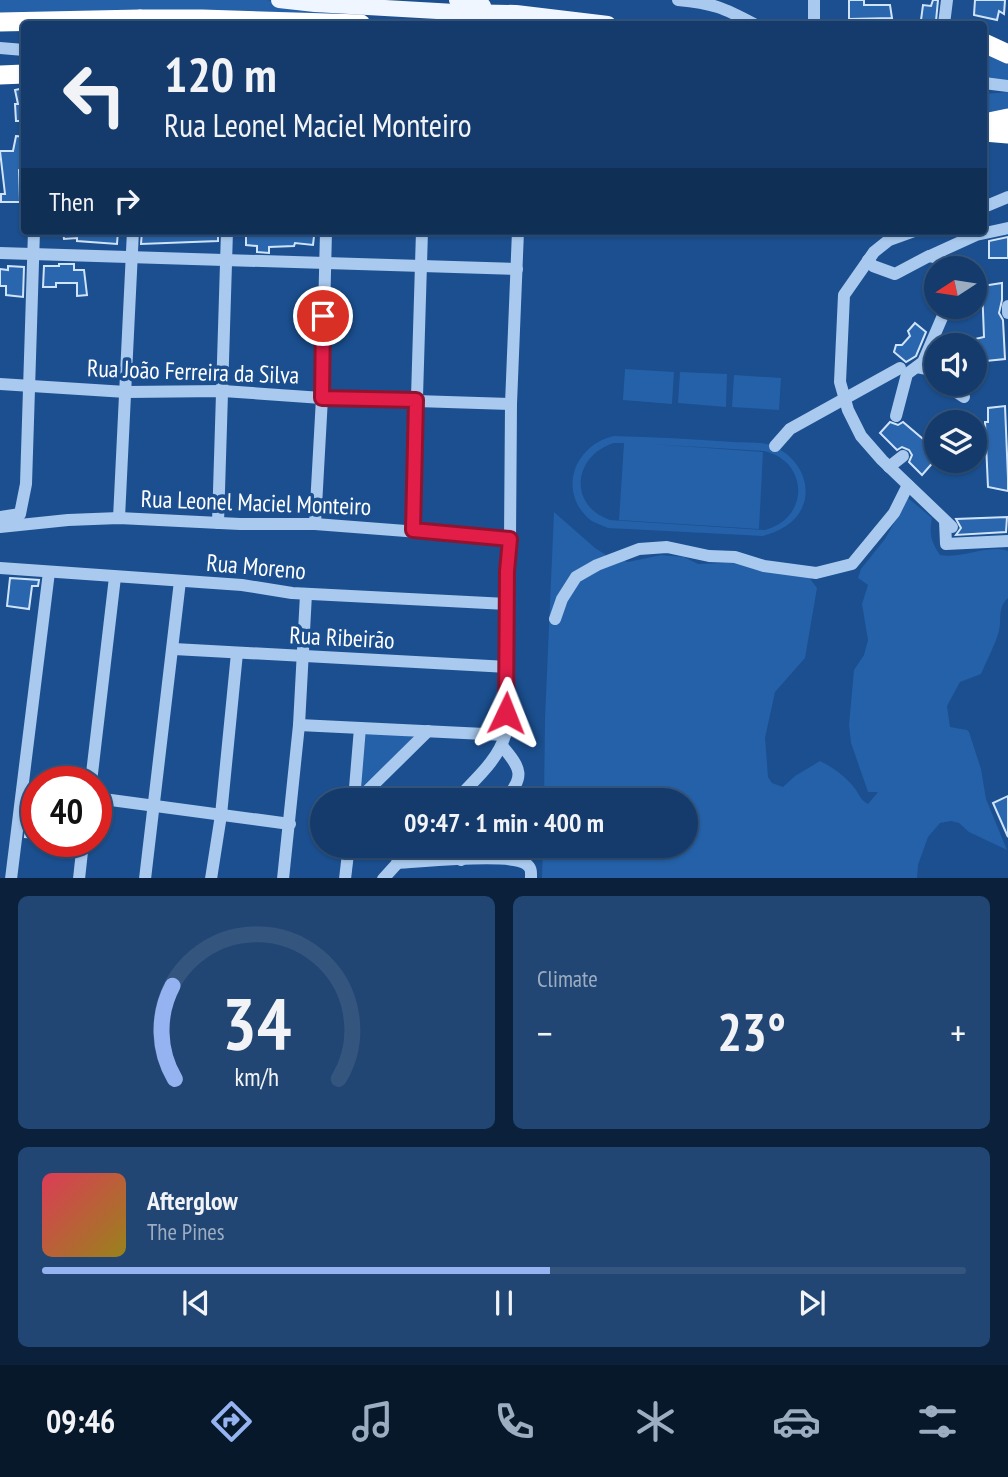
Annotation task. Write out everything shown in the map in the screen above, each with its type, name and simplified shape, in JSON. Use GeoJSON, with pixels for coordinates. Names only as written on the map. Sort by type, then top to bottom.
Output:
{"type":"FeatureCollection","features":[{"type":"Feature","properties":{"kind":"highway"},"geometry":{"type":"LineString","coordinates":[[47,21],[359,15]]}},
{"type":"Feature","properties":{"kind":"highway"},"geometry":{"type":"LineString","coordinates":[[0,22],[21,22]]}},
{"type":"Feature","properties":{"kind":"highway"},"geometry":{"type":"LineString","coordinates":[[987,43],[1008,43]]}},
{"type":"Feature","properties":{"kind":"highway"},"geometry":{"type":"LineString","coordinates":[[987,44],[1008,54]]}},
{"type":"Feature","properties":{"kind":"highway"},"geometry":{"type":"LineString","coordinates":[[0,75],[21,74]]}},
{"type":"Feature","properties":{"kind":"highway"},"geometry":{"type":"LineString","coordinates":[[987,122],[1008,118]]}},
{"type":"Feature","properties":{"kind":"highway"},"geometry":{"type":"LineString","coordinates":[[987,132],[1008,134]]}},
{"type":"Feature","properties":{"kind":"main road"},"geometry":{"type":"LineString","coordinates":[[279,0],[313,2],[359,15]]}},
{"type":"Feature","properties":{"kind":"main road"},"geometry":{"type":"LineString","coordinates":[[457,0],[516,13]]}},
{"type":"Feature","properties":{"kind":"main road"},"geometry":{"type":"LineString","coordinates":[[313,2],[331,21]]}},
{"type":"Feature","properties":{"kind":"main road"},"geometry":{"type":"LineString","coordinates":[[344,21],[346,16],[359,15],[377,4],[516,13],[583,21]]}},
{"type":"Feature","properties":{"kind":"street"},"geometry":{"type":"LineString","coordinates":[[678,0],[705,2],[723,7],[749,21]]}},
{"type":"Feature","properties":{"kind":"street"},"geometry":{"type":"LineString","coordinates":[[814,0],[814,21]]}},
{"type":"Feature","properties":{"kind":"street"},"geometry":{"type":"LineString","coordinates":[[944,21],[947,0]]}},
{"type":"Feature","properties":{"kind":"street"},"geometry":{"type":"LineString","coordinates":[[0,48],[21,50]]}},
{"type":"Feature","properties":{"kind":"street"},"geometry":{"type":"LineString","coordinates":[[987,84],[1008,87]]}},
{"type":"Feature","properties":{"kind":"street"},"geometry":{"type":"LineString","coordinates":[[987,89],[1008,87]]}},
{"type":"Feature","properties":{"kind":"street"},"geometry":{"type":"LineString","coordinates":[[987,206],[1008,197]]}},
{"type":"Feature","properties":{"kind":"street"},"geometry":{"type":"LineString","coordinates":[[987,233],[1008,228]]}},
{"type":"Feature","properties":{"kind":"street"},"geometry":{"type":"LineString","coordinates":[[0,517],[17,516],[22,510],[26,484],[34,235]]}},
{"type":"Feature","properties":{"kind":"street"},"geometry":{"type":"LineString","coordinates":[[119,518],[133,235]]}},
{"type":"Feature","properties":{"kind":"street"},"geometry":{"type":"LineString","coordinates":[[218,523],[227,235]]}},
{"type":"Feature","properties":{"kind":"street"},"geometry":{"type":"LineString","coordinates":[[315,524],[322,398],[326,235]]}},
{"type":"Feature","properties":{"kind":"street"},"geometry":{"type":"LineString","coordinates":[[413,530],[422,235]]}},
{"type":"Feature","properties":{"kind":"street"},"geometry":{"type":"LineString","coordinates":[[467,788],[484,770],[504,741],[508,667],[511,404],[518,235]]}},
{"type":"Feature","properties":{"kind":"street"},"geometry":{"type":"LineString","coordinates":[[903,235],[890,240],[874,252],[844,295],[840,370],[844,399],[861,436],[889,467],[949,524],[946,544],[1008,541]]}},
{"type":"Feature","properties":{"kind":"street"},"geometry":{"type":"LineString","coordinates":[[929,256],[976,235]]}},
{"type":"Feature","properties":{"kind":"street"},"geometry":{"type":"LineString","coordinates":[[0,253],[517,269]]}},
{"type":"Feature","properties":{"kind":"street"},"geometry":{"type":"LineString","coordinates":[[868,260],[873,266],[895,274],[924,259]]}},
{"type":"Feature","properties":{"kind":"street"},"geometry":{"type":"LineString","coordinates":[[1008,306],[1008,313]]}},
{"type":"Feature","properties":{"kind":"street"},"geometry":{"type":"LineString","coordinates":[[896,416],[906,374],[923,362],[941,319]]}},
{"type":"Feature","properties":{"kind":"street"},"geometry":{"type":"LineString","coordinates":[[917,367],[924,368]]}},
{"type":"Feature","properties":{"kind":"street"},"geometry":{"type":"LineString","coordinates":[[775,446],[790,429],[900,368]]}},
{"type":"Feature","properties":{"kind":"street","name":"Rua João Ferreira da Silva"},"geometry":{"type":"LineString","coordinates":[[0,384],[126,392],[223,391],[322,398],[511,404]]}},
{"type":"Feature","properties":{"kind":"street"},"geometry":{"type":"LineString","coordinates":[[889,467],[903,456]]}},
{"type":"Feature","properties":{"kind":"street"},"geometry":{"type":"LineString","coordinates":[[555,619],[562,599],[576,577],[597,565],[639,549],[667,547],[709,556],[735,557],[764,566],[816,572],[852,564],[894,513],[908,485]]}},
{"type":"Feature","properties":{"kind":"street","name":"Rua Leonel Maciel Monteiro"},"geometry":{"type":"LineString","coordinates":[[0,527],[119,518],[315,524],[510,539]]}},
{"type":"Feature","properties":{"kind":"street","name":"Rua Moreno"},"geometry":{"type":"LineString","coordinates":[[1,568],[242,586],[306,594],[507,604]]}},
{"type":"Feature","properties":{"kind":"street"},"geometry":{"type":"LineString","coordinates":[[26,766],[49,572]]}},
{"type":"Feature","properties":{"kind":"street"},"geometry":{"type":"LineString","coordinates":[[92,766],[115,577]]}},
{"type":"Feature","properties":{"kind":"street"},"geometry":{"type":"LineString","coordinates":[[145,878],[180,581]]}},
{"type":"Feature","properties":{"kind":"street"},"geometry":{"type":"LineString","coordinates":[[284,878],[299,725],[306,594]]}},
{"type":"Feature","properties":{"kind":"street","name":"Rua Ribeirão"},"geometry":{"type":"LineString","coordinates":[[174,649],[508,667]]}},
{"type":"Feature","properties":{"kind":"street"},"geometry":{"type":"LineString","coordinates":[[211,878],[237,653]]}},
{"type":"Feature","properties":{"kind":"street"},"geometry":{"type":"LineString","coordinates":[[299,725],[428,731],[504,741]]}},
{"type":"Feature","properties":{"kind":"street"},"geometry":{"type":"LineString","coordinates":[[357,788],[360,728]]}},
{"type":"Feature","properties":{"kind":"street"},"geometry":{"type":"LineString","coordinates":[[369,788],[428,731]]}},
{"type":"Feature","properties":{"kind":"street"},"geometry":{"type":"LineString","coordinates":[[504,741],[520,773],[516,788]]}},
{"type":"Feature","properties":{"kind":"street"},"geometry":{"type":"LineString","coordinates":[[112,800],[290,824]]}},
{"type":"Feature","properties":{"kind":"street"},"geometry":{"type":"LineString","coordinates":[[12,878],[21,804]]}},
{"type":"Feature","properties":{"kind":"street"},"geometry":{"type":"LineString","coordinates":[[79,878],[81,857]]}},
{"type":"Feature","properties":{"kind":"street"},"geometry":{"type":"LineString","coordinates":[[345,878],[347,858]]}},
{"type":"Feature","properties":{"kind":"street"},"geometry":{"type":"LineString","coordinates":[[383,878],[402,858]]}},
{"type":"Feature","properties":{"kind":"street"},"geometry":{"type":"LineString","coordinates":[[397,863],[518,860],[531,869],[531,878]]}},
{"type":"Feature","properties":{"kind":"shaded area"},"geometry":{"type":"Polygon","coordinates":[[[0,0],[266,0],[314,6],[329,21],[0,20],[0,0]]]}},
{"type":"Feature","properties":{"kind":"shaded area"},"geometry":{"type":"Polygon","coordinates":[[[987,47],[1008,57],[1008,82],[987,80],[987,47]]]}},
{"type":"Feature","properties":{"kind":"shaded area"},"geometry":{"type":"Polygon","coordinates":[[[1008,92],[1008,113],[987,119],[987,94],[1008,92]]]}},
{"type":"Feature","properties":{"kind":"shaded area"},"geometry":{"type":"Polygon","coordinates":[[[625,369],[674,372],[672,404],[623,400],[625,369]]]}},
{"type":"Feature","properties":{"kind":"shaded area"},"geometry":{"type":"Polygon","coordinates":[[[680,372],[727,374],[726,407],[678,403],[680,372]]]}},
{"type":"Feature","properties":{"kind":"shaded area"},"geometry":{"type":"Polygon","coordinates":[[[734,375],[781,378],[779,410],[732,407],[734,375]]]}},
{"type":"Feature","properties":{"kind":"shaded area"},"geometry":{"type":"Polygon","coordinates":[[[614,436],[770,445],[789,456],[803,475],[806,491],[803,507],[790,524],[763,536],[608,528],[588,518],[574,494],[575,469],[590,448],[614,436]],[[614,443],[590,458],[581,480],[587,503],[596,513],[610,520],[765,530],[780,524],[790,514],[796,502],[796,477],[779,457],[764,451],[651,444],[763,452],[759,529],[619,520],[624,443],[614,443]]]}},
{"type":"Feature","properties":{"kind":"shaded area"},"geometry":{"type":"Polygon","coordinates":[[[908,498],[932,518],[932,538],[940,555],[992,549],[1008,551],[1008,598],[1001,610],[995,642],[981,674],[960,682],[947,706],[950,727],[969,732],[981,769],[986,799],[1007,850],[951,821],[940,823],[928,837],[918,865],[917,878],[542,878],[543,858],[698,858],[698,788],[544,788],[554,512],[595,548],[606,555],[628,562],[661,555],[684,557],[698,564],[751,562],[808,576],[817,588],[805,658],[775,692],[765,738],[768,777],[772,783],[783,787],[795,776],[820,761],[846,778],[868,804],[878,792],[868,792],[851,743],[849,725],[854,670],[864,655],[868,640],[862,604],[868,585],[858,578],[861,569],[885,539],[908,498]]]}},
{"type":"Feature","properties":{"kind":"shaded area"},"geometry":{"type":"Polygon","coordinates":[[[366,732],[415,737],[361,788],[366,732]]]}},
{"type":"Feature","properties":{"kind":"building"},"geometry":{"type":"Polygon","coordinates":[[[849,0],[864,0],[864,5],[890,5],[892,18],[849,19],[849,0]]]}},
{"type":"Feature","properties":{"kind":"building"},"geometry":{"type":"Polygon","coordinates":[[[933,0],[938,0],[936,21],[921,20],[923,5],[931,6],[933,0]]]}},
{"type":"Feature","properties":{"kind":"building"},"geometry":{"type":"Polygon","coordinates":[[[975,0],[1005,0],[1004,14],[999,11],[997,20],[974,15],[975,0]]]}},
{"type":"Feature","properties":{"kind":"building"},"geometry":{"type":"Polygon","coordinates":[[[21,89],[21,121],[16,121],[15,104],[18,104],[15,90],[21,89]]]}},
{"type":"Feature","properties":{"kind":"building"},"geometry":{"type":"Polygon","coordinates":[[[16,136],[21,137],[20,202],[1,202],[1,194],[5,194],[0,151],[13,151],[16,136]]]}},
{"type":"Feature","properties":{"kind":"building"},"geometry":{"type":"Polygon","coordinates":[[[64,235],[118,235],[117,244],[77,241],[77,238],[64,239],[64,235]]]}},
{"type":"Feature","properties":{"kind":"building"},"geometry":{"type":"Polygon","coordinates":[[[142,235],[218,235],[218,241],[141,244],[142,235]]]}},
{"type":"Feature","properties":{"kind":"building"},"geometry":{"type":"Polygon","coordinates":[[[246,235],[314,236],[313,245],[295,243],[294,246],[269,247],[269,253],[257,252],[257,246],[246,245],[246,235]]]}},
{"type":"Feature","properties":{"kind":"building"},"geometry":{"type":"Polygon","coordinates":[[[1008,237],[1008,258],[989,258],[989,241],[1008,237]]]}},
{"type":"Feature","properties":{"kind":"building"},"geometry":{"type":"Polygon","coordinates":[[[74,264],[74,270],[84,270],[87,295],[77,296],[77,283],[56,283],[56,287],[43,287],[44,266],[74,264]]]}},
{"type":"Feature","properties":{"kind":"building"},"geometry":{"type":"Polygon","coordinates":[[[8,266],[24,267],[23,297],[6,295],[6,286],[0,286],[0,269],[8,270],[8,266]]]}},
{"type":"Feature","properties":{"kind":"building"},"geometry":{"type":"Polygon","coordinates":[[[1002,283],[999,313],[1003,320],[1005,359],[987,361],[987,333],[984,333],[983,319],[987,319],[987,285],[1002,283]]]}},
{"type":"Feature","properties":{"kind":"building"},"geometry":{"type":"Polygon","coordinates":[[[915,323],[926,332],[916,356],[906,362],[894,352],[896,345],[902,345],[910,336],[908,331],[915,323]]]}},
{"type":"Feature","properties":{"kind":"building"},"geometry":{"type":"Polygon","coordinates":[[[1005,406],[1008,491],[988,487],[988,408],[1005,406]]]}},
{"type":"Feature","properties":{"kind":"building"},"geometry":{"type":"Polygon","coordinates":[[[890,422],[898,425],[903,422],[924,440],[922,475],[909,462],[912,455],[909,450],[902,447],[897,450],[880,433],[890,422]]]}},
{"type":"Feature","properties":{"kind":"building"},"geometry":{"type":"Polygon","coordinates":[[[1007,517],[1006,532],[956,535],[961,528],[956,519],[1007,517]]]}},
{"type":"Feature","properties":{"kind":"building"},"geometry":{"type":"Polygon","coordinates":[[[10,578],[39,580],[38,586],[32,586],[29,609],[7,606],[10,578]]]}},
{"type":"Feature","properties":{"kind":"building"},"geometry":{"type":"Polygon","coordinates":[[[1008,796],[1008,837],[993,803],[1008,796]]]}},
{"type":"Feature","properties":{"kind":"route"},"geometry":{"type":"LineString","coordinates":[[323,316],[322,398],[416,400],[413,530],[510,539],[507,571],[506,713]]}}]}
